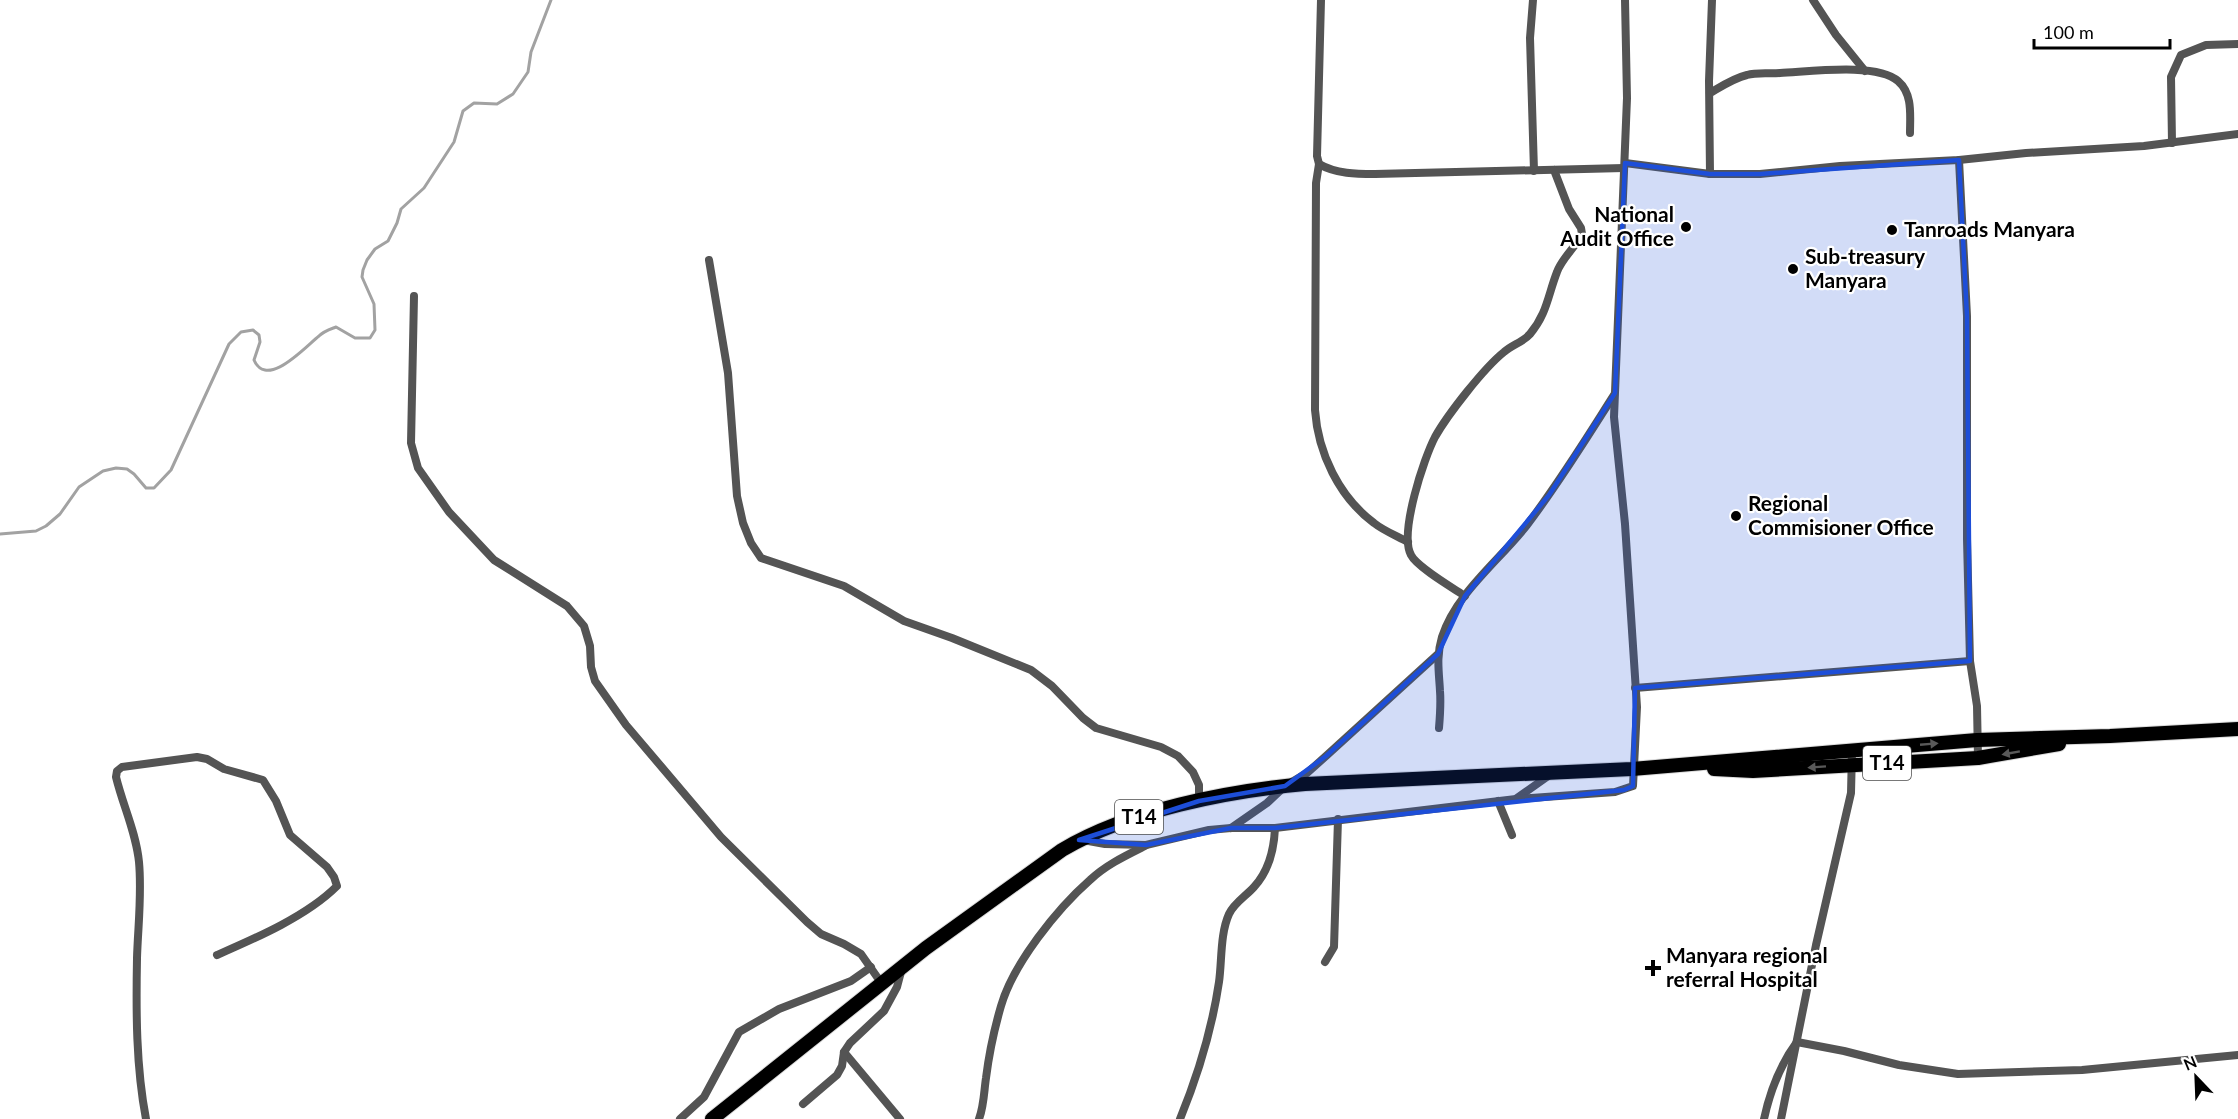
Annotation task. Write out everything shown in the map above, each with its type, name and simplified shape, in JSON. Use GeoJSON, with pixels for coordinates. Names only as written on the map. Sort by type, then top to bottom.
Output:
{"type":"FeatureCollection","features":[{"type":"Feature","properties":{"kind":"highway","name":"T14"},"geometry":{"type":"LineString","coordinates":[[712,1119],[999,894],[1079,840],[1120,823],[1199,801],[1285,786],[1661,766],[1753,771],[1977,740],[2238,729]]}},
{"type":"Feature","properties":{"kind":"highway","name":"T14"},"geometry":{"type":"LineString","coordinates":[[1852,758],[1978,758],[2110,736]]}},
{"type":"Feature","properties":{"kind":"street"},"geometry":{"type":"LineString","coordinates":[[1321,0],[1319,164],[1316,183],[1315,410],[1319,440],[1331,470],[1349,499],[1376,524],[1407,542]]}},
{"type":"Feature","properties":{"kind":"street"},"geometry":{"type":"LineString","coordinates":[[1533,0],[1530,38],[1534,171]]}},
{"type":"Feature","properties":{"kind":"street"},"geometry":{"type":"LineString","coordinates":[[980,1119],[991,1046],[1001,1004],[1009,985],[1051,921],[1091,879],[1118,859],[1146,845],[1195,833],[1231,828],[1275,828],[1516,799],[1624,790],[1633,786],[1632,768],[1638,725],[1624,524],[1615,438],[1627,98],[1624,0]]}},
{"type":"Feature","properties":{"kind":"street"},"geometry":{"type":"LineString","coordinates":[[1710,174],[1712,0]]}},
{"type":"Feature","properties":{"kind":"street"},"geometry":{"type":"LineString","coordinates":[[1813,0],[1836,35],[1865,71]]}},
{"type":"Feature","properties":{"kind":"street"},"geometry":{"type":"LineString","coordinates":[[2172,143],[2171,77],[2181,55],[2206,45],[2238,44]]}},
{"type":"Feature","properties":{"kind":"street"},"geometry":{"type":"LineString","coordinates":[[1710,93],[1736,78],[1749,74],[1827,70],[1865,71],[1890,75],[1906,89],[1910,106],[1910,133]]}},
{"type":"Feature","properties":{"kind":"street"},"geometry":{"type":"LineString","coordinates":[[1319,164],[1325,168],[1350,173],[1376,174],[1534,171],[1624,166],[1710,174],[1760,174],[1840,166],[1959,160],[2172,143],[2238,134]]}},
{"type":"Feature","properties":{"kind":"street"},"geometry":{"type":"LineString","coordinates":[[1959,160],[1967,316],[1967,539],[1970,662],[1977,706],[1978,758]]}},
{"type":"Feature","properties":{"kind":"street"},"geometry":{"type":"LineString","coordinates":[[1465,596],[1411,556],[1407,542],[1408,526],[1416,491],[1435,437],[1488,369],[1504,352],[1524,339],[1535,327],[1548,305],[1556,273],[1582,234],[1581,228],[1569,209],[1554,170]]}},
{"type":"Feature","properties":{"kind":"street"},"geometry":{"type":"LineString","coordinates":[[709,260],[728,373],[737,496],[747,533],[761,558],[844,586],[904,621],[1031,670],[1053,686],[1083,718],[1096,728],[1161,747],[1178,756],[1193,772],[1199,785],[1199,801]]}},
{"type":"Feature","properties":{"kind":"street"},"geometry":{"type":"LineString","coordinates":[[414,296],[411,443],[418,468],[448,512],[494,560],[567,606],[584,626],[590,646],[591,667],[599,688],[626,726],[721,837],[821,934],[861,954],[882,984]]}},
{"type":"Feature","properties":{"kind":"street"},"geometry":{"type":"LineString","coordinates":[[1438,728],[1440,699],[1438,654],[1443,634],[1465,596],[1532,519],[1615,393]]}},
{"type":"Feature","properties":{"kind":"street"},"geometry":{"type":"LineString","coordinates":[[1231,828],[1267,803],[1285,786],[1307,773],[1438,654]]}},
{"type":"Feature","properties":{"kind":"street"},"geometry":{"type":"LineString","coordinates":[[1635,688],[1970,662]]}},
{"type":"Feature","properties":{"kind":"street"},"geometry":{"type":"LineString","coordinates":[[146,1119],[141,1092],[136,989],[140,912],[138,861],[135,841],[116,777],[117,771],[122,767],[196,757],[207,759],[224,769],[263,780],[276,801],[290,835],[327,867],[334,877],[337,886],[328,895],[274,929],[217,955]]}},
{"type":"Feature","properties":{"kind":"street"},"geometry":{"type":"LineString","coordinates":[[1781,1119],[1816,945],[1851,793],[1852,758]]}},
{"type":"Feature","properties":{"kind":"street"},"geometry":{"type":"LineString","coordinates":[[1516,799],[1554,772]]}},
{"type":"Feature","properties":{"kind":"street"},"geometry":{"type":"LineString","coordinates":[[1498,801],[1512,836]]}},
{"type":"Feature","properties":{"kind":"street"},"geometry":{"type":"LineString","coordinates":[[1325,962],[1334,947],[1338,819]]}},
{"type":"Feature","properties":{"kind":"street"},"geometry":{"type":"LineString","coordinates":[[1180,1119],[1191,1092],[1210,1028],[1219,982],[1224,930],[1229,914],[1234,905],[1255,886],[1262,876],[1274,848],[1275,828]]}},
{"type":"Feature","properties":{"kind":"street"},"geometry":{"type":"LineString","coordinates":[[1079,840],[1105,844],[1146,845]]}},
{"type":"Feature","properties":{"kind":"street"},"geometry":{"type":"LineString","coordinates":[[680,1119],[704,1097],[739,1032],[779,1009],[851,981],[871,967]]}},
{"type":"Feature","properties":{"kind":"street"},"geometry":{"type":"LineString","coordinates":[[803,1104],[837,1075],[842,1066],[844,1052],[850,1043],[884,1011],[897,987],[902,968]]}},
{"type":"Feature","properties":{"kind":"street"},"geometry":{"type":"LineString","coordinates":[[1797,1042],[1899,1065],[1958,1074],[2082,1070],[2238,1055]]}},
{"type":"Feature","properties":{"kind":"street"},"geometry":{"type":"LineString","coordinates":[[1764,1119],[1768,1101],[1781,1068],[1797,1042]]}},
{"type":"Feature","properties":{"kind":"street"},"geometry":{"type":"LineString","coordinates":[[844,1052],[900,1119]]}},
{"type":"Feature","properties":{"kind":"highlighted area"},"geometry":{"type":"Polygon","coordinates":[[[1959,160],[1967,316],[1970,661],[1635,688],[1633,786],[1624,790],[1275,828],[1231,828],[1146,845],[1079,840],[1199,801],[1285,786],[1326,756],[1438,654],[1465,596],[1549,495],[1615,393],[1625,163],[1710,174],[1760,174],[1959,160]]]}},
{"type":"Feature","properties":{"kind":"waterway"},"geometry":{"type":"LineString","coordinates":[[0,534],[36,531],[46,526],[60,514],[79,487],[103,471],[116,468],[127,469],[146,488],[154,488],[171,470],[229,344],[241,332],[253,330],[259,335],[260,342],[254,360],[260,368],[268,370],[287,363],[321,334],[336,327],[355,338],[370,338],[375,330],[374,304],[362,277],[367,260],[375,249],[388,241],[401,209],[424,188],[454,142],[463,111],[474,103],[497,104],[513,94],[528,72],[531,52],[551,0]]}},
{"type":"Feature","properties":{"kind":"place","name":"National Audit Office"},"geometry":{"type":"Point","coordinates":[1686,227]}},
{"type":"Feature","properties":{"kind":"place","name":"Tanroads Manyara"},"geometry":{"type":"Point","coordinates":[1892,230]}},
{"type":"Feature","properties":{"kind":"place","name":"Sub-treasury Manyara"},"geometry":{"type":"Point","coordinates":[1793,269]}},
{"type":"Feature","properties":{"kind":"place","name":"Regional Commisioner Office"},"geometry":{"type":"Point","coordinates":[1736,516]}},
{"type":"Feature","properties":{"kind":"place","name":"Manyara regional referral Hospital"},"geometry":{"type":"Point","coordinates":[1653,968]}}]}
